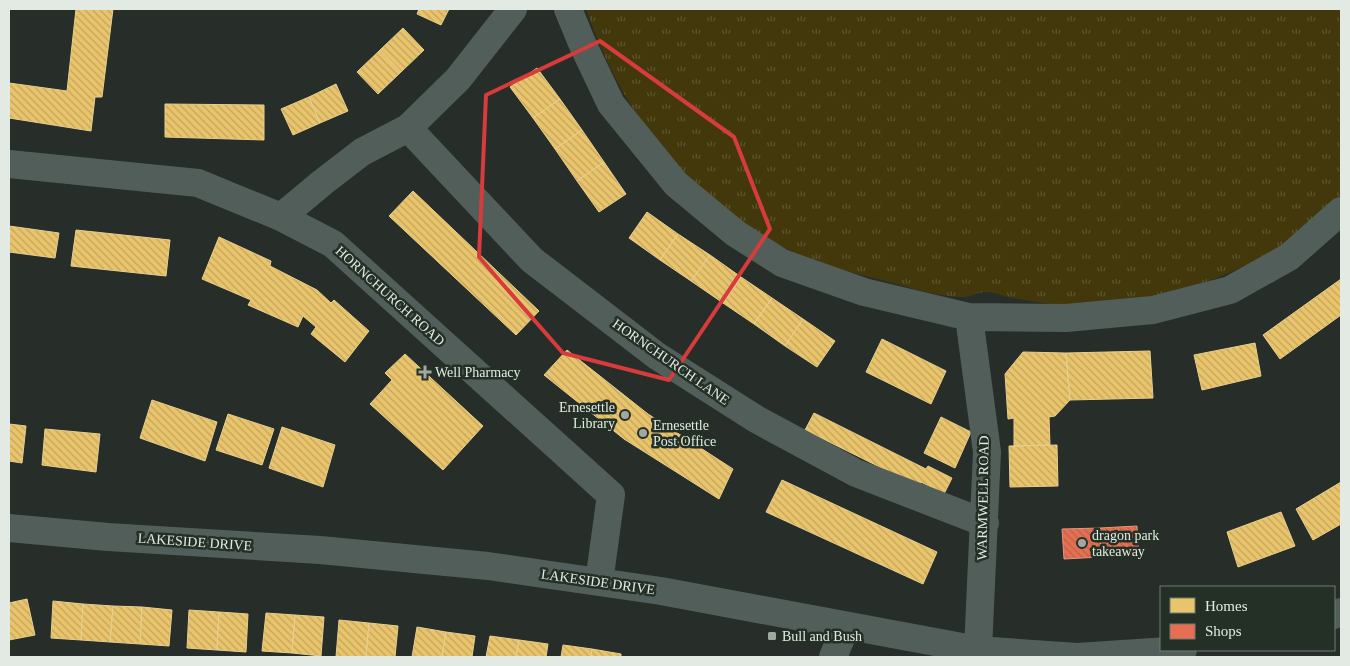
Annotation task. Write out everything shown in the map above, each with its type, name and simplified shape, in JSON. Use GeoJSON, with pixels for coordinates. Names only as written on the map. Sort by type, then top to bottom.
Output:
{"type":"FeatureCollection","features":[{"type":"Feature","properties":{"kind":"street"},"geometry":{"type":"LineString","coordinates":[[281,217],[362,152],[408,128],[458,79],[513,9]]}},
{"type":"Feature","properties":{"kind":"street"},"geometry":{"type":"LineString","coordinates":[[568,9],[610,104],[676,184],[735,233],[782,263],[864,292],[969,317],[1066,318],[1153,310],[1230,290],[1289,258],[1341,212]]}},
{"type":"Feature","properties":{"kind":"street","name":"HORNCHURCH LANE"},"geometry":{"type":"LineString","coordinates":[[408,128],[532,260],[657,356],[756,420],[856,473],[985,523]]}},
{"type":"Feature","properties":{"kind":"street","name":"HORNCHURCH ROAD"},"geometry":{"type":"LineString","coordinates":[[9,164],[198,183],[281,217],[333,244],[610,495],[599,582]]}},
{"type":"Feature","properties":{"kind":"street","name":"WARMWELL ROAD"},"geometry":{"type":"LineString","coordinates":[[969,317],[987,452],[978,650]]}},
{"type":"Feature","properties":{"kind":"street","name":"LAKESIDE DRIVE"},"geometry":{"type":"LineString","coordinates":[[9,528],[108,537],[401,557],[661,591],[978,650],[1077,657],[1168,651]]}},
{"type":"Feature","properties":{"kind":"street"},"geometry":{"type":"LineString","coordinates":[[833,657],[846,626]]}},
{"type":"Feature","properties":{"kind":"highlighted area"},"geometry":{"type":"Polygon","coordinates":[[[600,41],[734,137],[770,229],[669,380],[563,353],[479,257],[486,95],[600,41]]]}},
{"type":"Feature","properties":{"kind":"green space"},"geometry":{"type":"Polygon","coordinates":[[[586,9],[1341,9],[1341,196],[1314,222],[1283,244],[1250,263],[1214,279],[1138,300],[1063,305],[1029,301],[989,292],[953,297],[922,291],[838,269],[805,258],[758,232],[724,208],[693,182],[665,152],[641,120],[620,86],[601,49],[586,9]]]}},
{"type":"Feature","properties":{"kind":"building: Homes"},"geometry":{"type":"Polygon","coordinates":[[[76,9],[113,9],[102,97],[95,97],[91,131],[9,118],[9,83],[67,91],[76,9]]]}},
{"type":"Feature","properties":{"kind":"building: Homes"},"geometry":{"type":"Polygon","coordinates":[[[419,9],[449,9],[441,25],[417,14],[419,9]]]}},
{"type":"Feature","properties":{"kind":"building: Homes"},"geometry":{"type":"Polygon","coordinates":[[[403,28],[424,50],[401,72],[380,50],[403,28]]]}},
{"type":"Feature","properties":{"kind":"building: Homes"},"geometry":{"type":"Polygon","coordinates":[[[380,50],[401,72],[378,94],[357,72],[380,50]]]}},
{"type":"Feature","properties":{"kind":"building: Homes"},"geometry":{"type":"Polygon","coordinates":[[[537,68],[560,99],[533,118],[510,87],[537,68]]]}},
{"type":"Feature","properties":{"kind":"building: Homes"},"geometry":{"type":"Polygon","coordinates":[[[336,84],[348,111],[320,123],[309,97],[336,84]]]}},
{"type":"Feature","properties":{"kind":"building: Homes"},"geometry":{"type":"Polygon","coordinates":[[[309,97],[320,123],[293,135],[281,109],[309,97]]]}},
{"type":"Feature","properties":{"kind":"building: Homes"},"geometry":{"type":"Polygon","coordinates":[[[560,99],[582,130],[555,149],[533,118],[560,99]]]}},
{"type":"Feature","properties":{"kind":"building: Homes"},"geometry":{"type":"Polygon","coordinates":[[[165,104],[264,105],[264,140],[165,137],[165,104]]]}},
{"type":"Feature","properties":{"kind":"building: Homes"},"geometry":{"type":"Polygon","coordinates":[[[582,130],[604,162],[577,181],[555,149],[582,130]]]}},
{"type":"Feature","properties":{"kind":"building: Homes"},"geometry":{"type":"Polygon","coordinates":[[[604,162],[626,194],[599,212],[577,181],[604,162]]]}},
{"type":"Feature","properties":{"kind":"building: Homes"},"geometry":{"type":"Polygon","coordinates":[[[413,191],[539,311],[516,335],[389,216],[413,191]]]}},
{"type":"Feature","properties":{"kind":"building: Homes"},"geometry":{"type":"Polygon","coordinates":[[[647,212],[678,234],[660,260],[629,238],[647,212]]]}},
{"type":"Feature","properties":{"kind":"building: Homes"},"geometry":{"type":"Polygon","coordinates":[[[9,226],[59,233],[55,258],[9,252],[9,226]]]}},
{"type":"Feature","properties":{"kind":"building: Homes"},"geometry":{"type":"Polygon","coordinates":[[[76,230],[170,240],[166,276],[71,266],[76,230]]]}},
{"type":"Feature","properties":{"kind":"building: Homes"},"geometry":{"type":"Polygon","coordinates":[[[678,234],[710,255],[691,281],[660,260],[678,234]]]}},
{"type":"Feature","properties":{"kind":"building: Homes"},"geometry":{"type":"Polygon","coordinates":[[[219,237],[271,261],[270,266],[317,290],[331,303],[334,300],[369,331],[345,362],[311,334],[316,327],[303,316],[298,327],[248,305],[251,300],[202,279],[219,237]]]}},
{"type":"Feature","properties":{"kind":"building: Homes"},"geometry":{"type":"Polygon","coordinates":[[[710,255],[741,277],[723,303],[691,281],[710,255]]]}},
{"type":"Feature","properties":{"kind":"building: Homes"},"geometry":{"type":"Polygon","coordinates":[[[741,277],[772,298],[754,324],[723,303],[741,277]]]}},
{"type":"Feature","properties":{"kind":"building: Homes"},"geometry":{"type":"Polygon","coordinates":[[[1341,279],[1341,315],[1280,359],[1263,335],[1341,279]]]}},
{"type":"Feature","properties":{"kind":"building: Homes"},"geometry":{"type":"Polygon","coordinates":[[[772,298],[803,319],[785,346],[754,324],[772,298]]]}},
{"type":"Feature","properties":{"kind":"building: Homes"},"geometry":{"type":"Polygon","coordinates":[[[803,319],[835,341],[817,367],[785,346],[803,319]]]}},
{"type":"Feature","properties":{"kind":"building: Homes"},"geometry":{"type":"Polygon","coordinates":[[[882,339],[946,371],[931,404],[866,372],[882,339]]]}},
{"type":"Feature","properties":{"kind":"building: Homes"},"geometry":{"type":"Polygon","coordinates":[[[1255,343],[1261,376],[1202,390],[1194,355],[1255,343]]]}},
{"type":"Feature","properties":{"kind":"building: Homes"},"geometry":{"type":"Polygon","coordinates":[[[567,350],[648,414],[733,469],[719,499],[624,439],[544,375],[567,350]]]}},
{"type":"Feature","properties":{"kind":"building: Homes"},"geometry":{"type":"Polygon","coordinates":[[[1150,351],[1153,398],[1070,400],[1066,353],[1150,351]]]}},
{"type":"Feature","properties":{"kind":"building: Homes"},"geometry":{"type":"Polygon","coordinates":[[[1023,352],[1066,353],[1070,400],[1055,416],[1049,417],[1050,445],[1014,446],[1014,418],[1008,419],[1005,374],[1023,352]]]}},
{"type":"Feature","properties":{"kind":"building: Homes"},"geometry":{"type":"Polygon","coordinates":[[[405,354],[483,426],[443,470],[370,404],[392,380],[385,373],[405,354]]]}},
{"type":"Feature","properties":{"kind":"building: Homes"},"geometry":{"type":"Polygon","coordinates":[[[152,400],[217,422],[205,461],[140,438],[152,400]]]}},
{"type":"Feature","properties":{"kind":"building: Homes"},"geometry":{"type":"Polygon","coordinates":[[[814,413],[926,469],[928,466],[952,478],[944,494],[921,482],[920,487],[805,430],[814,413]]]}},
{"type":"Feature","properties":{"kind":"building: Homes"},"geometry":{"type":"Polygon","coordinates":[[[228,414],[274,429],[262,465],[216,450],[228,414]]]}},
{"type":"Feature","properties":{"kind":"building: Homes"},"geometry":{"type":"Polygon","coordinates":[[[941,417],[971,432],[955,468],[924,453],[941,417]]]}},
{"type":"Feature","properties":{"kind":"building: Homes"},"geometry":{"type":"Polygon","coordinates":[[[9,424],[26,426],[22,463],[9,461],[9,424]]]}},
{"type":"Feature","properties":{"kind":"building: Homes"},"geometry":{"type":"Polygon","coordinates":[[[282,427],[335,445],[323,487],[269,468],[282,427]]]}},
{"type":"Feature","properties":{"kind":"building: Homes"},"geometry":{"type":"Polygon","coordinates":[[[45,429],[100,434],[96,472],[42,465],[45,429]]]}},
{"type":"Feature","properties":{"kind":"building: Homes"},"geometry":{"type":"Polygon","coordinates":[[[1057,445],[1058,486],[1010,487],[1009,446],[1057,445]]]}},
{"type":"Feature","properties":{"kind":"building: Homes"},"geometry":{"type":"Polygon","coordinates":[[[782,480],[937,552],[923,584],[766,512],[782,480]]]}},
{"type":"Feature","properties":{"kind":"building: Homes"},"geometry":{"type":"Polygon","coordinates":[[[1341,482],[1341,524],[1313,540],[1296,509],[1341,482]]]}},
{"type":"Feature","properties":{"kind":"building: Homes"},"geometry":{"type":"Polygon","coordinates":[[[1281,512],[1295,546],[1238,567],[1227,532],[1281,512]]]}},
{"type":"Feature","properties":{"kind":"building: Homes"},"geometry":{"type":"Polygon","coordinates":[[[27,599],[35,635],[9,640],[9,603],[27,599]]]}},
{"type":"Feature","properties":{"kind":"building: Homes"},"geometry":{"type":"Polygon","coordinates":[[[53,601],[83,604],[81,640],[51,638],[53,601]]]}},
{"type":"Feature","properties":{"kind":"building: Homes"},"geometry":{"type":"Polygon","coordinates":[[[83,604],[113,606],[110,642],[81,640],[83,604]]]}},
{"type":"Feature","properties":{"kind":"building: Homes"},"geometry":{"type":"Polygon","coordinates":[[[113,606],[142,607],[140,644],[110,642],[113,606]]]}},
{"type":"Feature","properties":{"kind":"building: Homes"},"geometry":{"type":"Polygon","coordinates":[[[142,607],[172,610],[169,646],[140,644],[142,607]]]}},
{"type":"Feature","properties":{"kind":"building: Homes"},"geometry":{"type":"Polygon","coordinates":[[[189,610],[219,612],[217,650],[187,648],[189,610]]]}},
{"type":"Feature","properties":{"kind":"building: Homes"},"geometry":{"type":"Polygon","coordinates":[[[219,612],[248,614],[246,652],[217,650],[219,612]]]}},
{"type":"Feature","properties":{"kind":"building: Homes"},"geometry":{"type":"Polygon","coordinates":[[[266,613],[295,615],[292,653],[262,651],[266,613]]]}},
{"type":"Feature","properties":{"kind":"building: Homes"},"geometry":{"type":"Polygon","coordinates":[[[295,615],[324,617],[321,656],[292,653],[295,615]]]}},
{"type":"Feature","properties":{"kind":"building: Homes"},"geometry":{"type":"Polygon","coordinates":[[[339,620],[369,623],[366,657],[336,657],[339,620]]]}},
{"type":"Feature","properties":{"kind":"building: Homes"},"geometry":{"type":"Polygon","coordinates":[[[369,623],[398,626],[395,657],[366,657],[369,623]]]}},
{"type":"Feature","properties":{"kind":"building: Homes"},"geometry":{"type":"Polygon","coordinates":[[[417,627],[446,632],[442,657],[412,657],[417,627]]]}},
{"type":"Feature","properties":{"kind":"building: Homes"},"geometry":{"type":"Polygon","coordinates":[[[446,632],[475,636],[472,657],[442,657],[446,632]]]}},
{"type":"Feature","properties":{"kind":"building: Homes"},"geometry":{"type":"Polygon","coordinates":[[[490,636],[519,640],[516,657],[486,657],[490,636]]]}},
{"type":"Feature","properties":{"kind":"building: Homes"},"geometry":{"type":"Polygon","coordinates":[[[519,640],[548,644],[546,657],[516,657],[519,640]]]}},
{"type":"Feature","properties":{"kind":"building: Homes"},"geometry":{"type":"Polygon","coordinates":[[[563,645],[592,649],[591,657],[561,657],[563,645]]]}},
{"type":"Feature","properties":{"kind":"building: Homes"},"geometry":{"type":"Polygon","coordinates":[[[592,649],[621,654],[621,657],[591,657],[592,649]]]}},
{"type":"Feature","properties":{"kind":"building: Shops"},"geometry":{"type":"Polygon","coordinates":[[[1137,526],[1139,556],[1101,557],[1100,528],[1137,526]]]}},
{"type":"Feature","properties":{"kind":"building: Shops","name":"dragon park takeaway"},"geometry":{"type":"Polygon","coordinates":[[[1100,528],[1101,557],[1064,559],[1062,529],[1100,528]]]}},
{"type":"Feature","properties":{"kind":"place","name":"Well Pharmacy"},"geometry":{"type":"Point","coordinates":[425,372]}},
{"type":"Feature","properties":{"kind":"place","name":"Ernesettle Library"},"geometry":{"type":"Point","coordinates":[625,415]}},
{"type":"Feature","properties":{"kind":"place","name":"Ernesettle Post Office"},"geometry":{"type":"Point","coordinates":[643,433]}},
{"type":"Feature","properties":{"kind":"place","name":"dragon park takeaway"},"geometry":{"type":"Point","coordinates":[1082,543]}},
{"type":"Feature","properties":{"kind":"place","name":"Bull and Bush"},"geometry":{"type":"Point","coordinates":[772,636]}}]}
